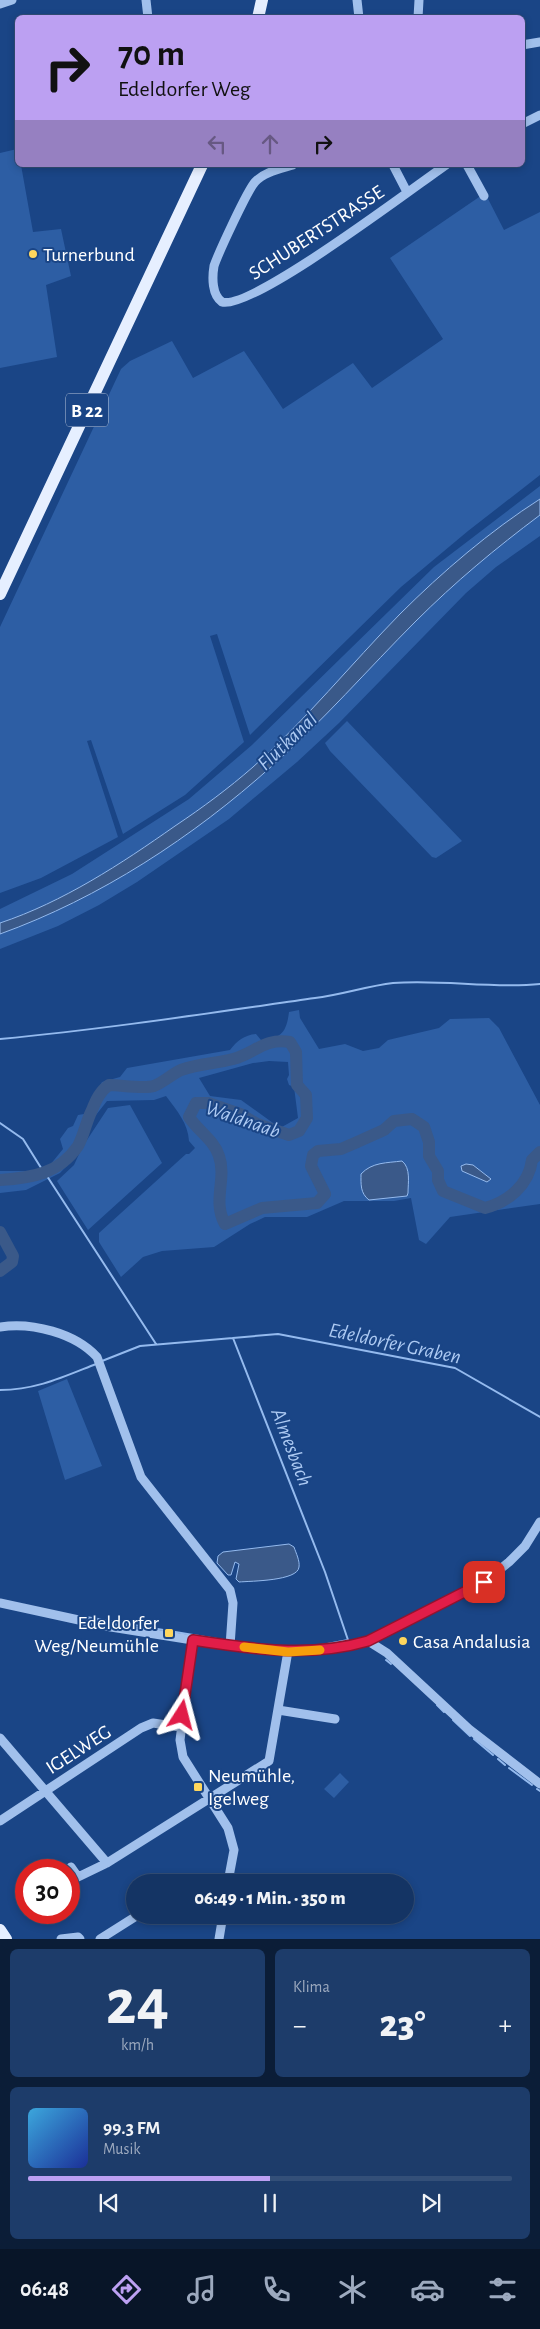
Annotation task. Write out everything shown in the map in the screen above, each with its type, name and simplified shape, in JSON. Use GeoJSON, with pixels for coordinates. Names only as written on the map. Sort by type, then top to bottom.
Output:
{"type":"FeatureCollection","features":[{"type":"Feature","properties":{"kind":"main road"},"geometry":{"type":"LineString","coordinates":[[259,15],[262,0]]}},
{"type":"Feature","properties":{"kind":"main road","name":"B 22"},"geometry":{"type":"LineString","coordinates":[[0,594],[201,167]]}},
{"type":"Feature","properties":{"kind":"main road"},"geometry":{"type":"LineString","coordinates":[[0,1930],[6,1939]]}},
{"type":"Feature","properties":{"kind":"street"},"geometry":{"type":"LineString","coordinates":[[0,4],[12,0]]}},
{"type":"Feature","properties":{"kind":"street"},"geometry":{"type":"LineString","coordinates":[[146,0],[148,15]]}},
{"type":"Feature","properties":{"kind":"street"},"geometry":{"type":"LineString","coordinates":[[357,0],[358,15]]}},
{"type":"Feature","properties":{"kind":"street"},"geometry":{"type":"LineString","coordinates":[[418,15],[419,0]]}},
{"type":"Feature","properties":{"kind":"street"},"geometry":{"type":"LineString","coordinates":[[525,44],[540,42]]}},
{"type":"Feature","properties":{"kind":"street"},"geometry":{"type":"LineString","coordinates":[[525,122],[540,115]]}},
{"type":"Feature","properties":{"kind":"street","name":"SCHUBERTSTRASSE"},"geometry":{"type":"LineString","coordinates":[[287,167],[262,176],[250,187],[215,265],[213,278],[216,295],[225,303],[234,303],[294,271],[443,167]]}},
{"type":"Feature","properties":{"kind":"street"},"geometry":{"type":"LineString","coordinates":[[394,167],[407,192]]}},
{"type":"Feature","properties":{"kind":"street"},"geometry":{"type":"LineString","coordinates":[[468,167],[484,196]]}},
{"type":"Feature","properties":{"kind":"street"},"geometry":{"type":"LineString","coordinates":[[0,1327],[16,1324],[54,1332],[85,1346],[99,1361],[141,1477],[230,1590],[232,1603],[230,1646]]}},
{"type":"Feature","properties":{"kind":"street"},"geometry":{"type":"LineString","coordinates":[[0,1603],[111,1627],[230,1646],[288,1652],[333,1649],[368,1641],[484,1582],[525,1546],[540,1522]]}},
{"type":"Feature","properties":{"kind":"street"},"geometry":{"type":"LineString","coordinates":[[193,1640],[180,1727],[180,1740],[183,1757],[228,1828],[234,1850],[230,1874]]}},
{"type":"Feature","properties":{"kind":"street"},"geometry":{"type":"LineString","coordinates":[[368,1641],[387,1653],[469,1730],[540,1784]]}},
{"type":"Feature","properties":{"kind":"street"},"geometry":{"type":"LineString","coordinates":[[80,1880],[269,1761],[288,1652]]}},
{"type":"Feature","properties":{"kind":"street"},"geometry":{"type":"LineString","coordinates":[[278,1710],[335,1719]]}},
{"type":"Feature","properties":{"kind":"street","name":"IGELWEG"},"geometry":{"type":"LineString","coordinates":[[0,1821],[153,1723],[180,1727]]}},
{"type":"Feature","properties":{"kind":"street"},"geometry":{"type":"LineString","coordinates":[[0,1738],[107,1863]]}},
{"type":"Feature","properties":{"kind":"street"},"geometry":{"type":"LineString","coordinates":[[100,1939],[126,1923]]}},
{"type":"Feature","properties":{"kind":"street"},"geometry":{"type":"LineString","coordinates":[[219,1939],[222,1924]]}},
{"type":"Feature","properties":{"kind":"street"},"geometry":{"type":"LineString","coordinates":[[61,1939],[78,1937],[80,1939]]}},
{"type":"Feature","properties":{"kind":"shaded area","name":"Turnerbund"},"geometry":{"type":"Polygon","coordinates":[[[15,149],[15,167],[21,167],[33,232],[61,229],[71,276],[46,285],[57,357],[0,368],[0,153],[15,149]]]}},
{"type":"Feature","properties":{"kind":"shaded area"},"geometry":{"type":"Polygon","coordinates":[[[485,193],[504,230],[540,212],[540,475],[468,531],[401,587],[250,735],[217,634],[210,636],[244,742],[185,795],[123,834],[91,740],[87,741],[118,837],[41,878],[0,893],[0,627],[121,369],[130,361],[172,341],[193,378],[244,351],[283,409],[353,363],[372,388],[443,339],[390,258],[485,193]]]}},
{"type":"Feature","properties":{"kind":"shaded area"},"geometry":{"type":"Polygon","coordinates":[[[540,486],[540,499],[485,538],[433,583],[400,614],[273,749],[234,783],[113,868],[69,893],[0,923],[0,909],[72,874],[189,799],[252,745],[434,567],[540,486]]]}},
{"type":"Feature","properties":{"kind":"shaded area"},"geometry":{"type":"Polygon","coordinates":[[[540,515],[540,536],[496,567],[466,593],[339,723],[297,762],[229,819],[137,882],[99,905],[58,926],[0,949],[0,934],[74,903],[109,884],[178,841],[242,792],[309,731],[416,621],[461,579],[540,515]]]}},
{"type":"Feature","properties":{"kind":"shaded area"},"geometry":{"type":"Polygon","coordinates":[[[347,721],[462,841],[436,858],[432,857],[330,751],[325,743],[347,721]]]}},
{"type":"Feature","properties":{"kind":"shaded area"},"geometry":{"type":"Polygon","coordinates":[[[299,1010],[300,1018],[319,1049],[345,1044],[363,1051],[379,1048],[388,1040],[439,1028],[450,1019],[489,1018],[499,1028],[540,1105],[540,1204],[450,1217],[426,1244],[419,1240],[411,1198],[394,1201],[344,1201],[307,1217],[265,1217],[250,1224],[214,1247],[162,1251],[143,1257],[121,1277],[99,1242],[99,1233],[195,1148],[189,1141],[187,1128],[181,1117],[166,1096],[154,1100],[107,1101],[92,1120],[83,1146],[108,1108],[130,1105],[162,1163],[88,1230],[57,1181],[74,1165],[80,1152],[60,1173],[26,1190],[0,1193],[0,1171],[33,1171],[50,1165],[63,1149],[60,1139],[68,1128],[73,1126],[78,1115],[84,1114],[102,1082],[120,1077],[127,1068],[230,1050],[241,1039],[256,1034],[261,1040],[260,1043],[281,1034],[286,1026],[289,1012],[299,1010]],[[269,1061],[253,1063],[199,1078],[210,1096],[241,1100],[280,1128],[298,1118],[294,1087],[289,1085],[287,1079],[289,1075],[288,1062],[269,1061]]]}},
{"type":"Feature","properties":{"kind":"shaded area"},"geometry":{"type":"Polygon","coordinates":[[[67,1379],[102,1466],[65,1480],[38,1391],[67,1379]]]}},
{"type":"Feature","properties":{"kind":"shaded area"},"geometry":{"type":"Polygon","coordinates":[[[340,1773],[349,1782],[334,1798],[324,1789],[340,1773]]]}},
{"type":"Feature","properties":{"kind":"water","name":"Flutkanal"},"geometry":{"type":"Polygon","coordinates":[[[540,499],[540,515],[461,579],[416,621],[309,731],[242,792],[178,841],[109,884],[74,903],[0,934],[0,923],[69,893],[113,868],[234,783],[273,749],[400,614],[433,583],[485,538],[540,499]]]}},
{"type":"Feature","properties":{"kind":"water"},"geometry":{"type":"Polygon","coordinates":[[[402,1161],[408,1172],[407,1196],[369,1200],[361,1185],[361,1174],[375,1165],[402,1161]]]}},
{"type":"Feature","properties":{"kind":"water"},"geometry":{"type":"Polygon","coordinates":[[[466,1164],[473,1165],[491,1179],[487,1182],[462,1171],[461,1166],[466,1164]]]}},
{"type":"Feature","properties":{"kind":"water"},"geometry":{"type":"Polygon","coordinates":[[[289,1544],[294,1547],[299,1567],[297,1572],[283,1578],[239,1582],[236,1579],[239,1564],[235,1562],[231,1575],[228,1575],[217,1563],[218,1556],[223,1552],[289,1544]]]}},
{"type":"Feature","properties":{"kind":"waterway"},"geometry":{"type":"LineString","coordinates":[[0,1039],[325,997],[393,983],[540,984]]}},
{"type":"Feature","properties":{"kind":"waterway","name":"Waldnaab"},"geometry":{"type":"LineString","coordinates":[[0,1180],[23,1178],[44,1173],[62,1163],[78,1146],[97,1099],[109,1085],[154,1086],[181,1070],[233,1059],[266,1044],[281,1041],[290,1042],[296,1052],[297,1085],[306,1095],[307,1118],[299,1131],[289,1135],[257,1124],[240,1114],[208,1103],[196,1103],[189,1117],[217,1150],[221,1165],[219,1198],[221,1215],[225,1224],[262,1208],[317,1203],[325,1194],[311,1166],[313,1155],[318,1151],[341,1149],[384,1130],[394,1121],[412,1119],[424,1127],[429,1142],[429,1156],[438,1171],[438,1180],[443,1191],[485,1208],[509,1197],[522,1185],[527,1177],[532,1160],[540,1152]]}},
{"type":"Feature","properties":{"kind":"waterway","name":"Almesbach"},"geometry":{"type":"LineString","coordinates":[[0,1123],[23,1139],[43,1171]]}},
{"type":"Feature","properties":{"kind":"waterway","name":"Almesbach"},"geometry":{"type":"LineString","coordinates":[[45,1173],[156,1344]]}},
{"type":"Feature","properties":{"kind":"waterway","name":"Waldnaab"},"geometry":{"type":"LineString","coordinates":[[0,1232],[13,1256],[12,1262],[0,1271]]}},
{"type":"Feature","properties":{"kind":"waterway","name":"Edeldorfer Graben"},"geometry":{"type":"LineString","coordinates":[[102,1361],[140,1346],[278,1334],[455,1368],[540,1417]]}},
{"type":"Feature","properties":{"kind":"waterway","name":"Almesbach"},"geometry":{"type":"LineString","coordinates":[[233,1338],[325,1572],[348,1640],[322,1645]]}},
{"type":"Feature","properties":{"kind":"waterway","name":"Almesbach"},"geometry":{"type":"LineString","coordinates":[[0,1390],[26,1388],[61,1378],[96,1364]]}},
{"type":"Feature","properties":{"kind":"waterway"},"geometry":{"type":"LineString","coordinates":[[86,1617],[223,1640]]}},
{"type":"Feature","properties":{"kind":"waterway","name":"Almesbach"},"geometry":{"type":"LineString","coordinates":[[386,1660],[391,1664]]}},
{"type":"Feature","properties":{"kind":"waterway","name":"Almesbach"},"geometry":{"type":"LineString","coordinates":[[437,1705],[444,1712]]}},
{"type":"Feature","properties":{"kind":"waterway","name":"Almesbach"},"geometry":{"type":"LineString","coordinates":[[453,1720],[470,1736]]}},
{"type":"Feature","properties":{"kind":"waterway","name":"Almesbach"},"geometry":{"type":"LineString","coordinates":[[474,1739],[493,1755]]}},
{"type":"Feature","properties":{"kind":"waterway","name":"Almesbach"},"geometry":{"type":"LineString","coordinates":[[498,1759],[505,1765]]}},
{"type":"Feature","properties":{"kind":"waterway","name":"Almesbach"},"geometry":{"type":"LineString","coordinates":[[509,1768],[532,1785]]}},
{"type":"Feature","properties":{"kind":"slow traffic"},"geometry":{"type":"LineString","coordinates":[[244,1647],[288,1652],[320,1650]]}},
{"type":"Feature","properties":{"kind":"place","name":"Turnerbund"},"geometry":{"type":"Point","coordinates":[33,254]}},
{"type":"Feature","properties":{"kind":"place","name":"Edeldorfer Weg/Neumühle"},"geometry":{"type":"Point","coordinates":[169,1633]}},
{"type":"Feature","properties":{"kind":"place","name":"Casa Andalusia"},"geometry":{"type":"Point","coordinates":[403,1641]}},
{"type":"Feature","properties":{"kind":"place","name":"Neumühle, Igelweg"},"geometry":{"type":"Point","coordinates":[198,1787]}},
{"type":"Feature","properties":{"kind":"route"},"geometry":{"type":"LineString","coordinates":[[182,1715],[193,1640],[288,1652],[350,1646],[368,1641],[484,1582]]}}]}
